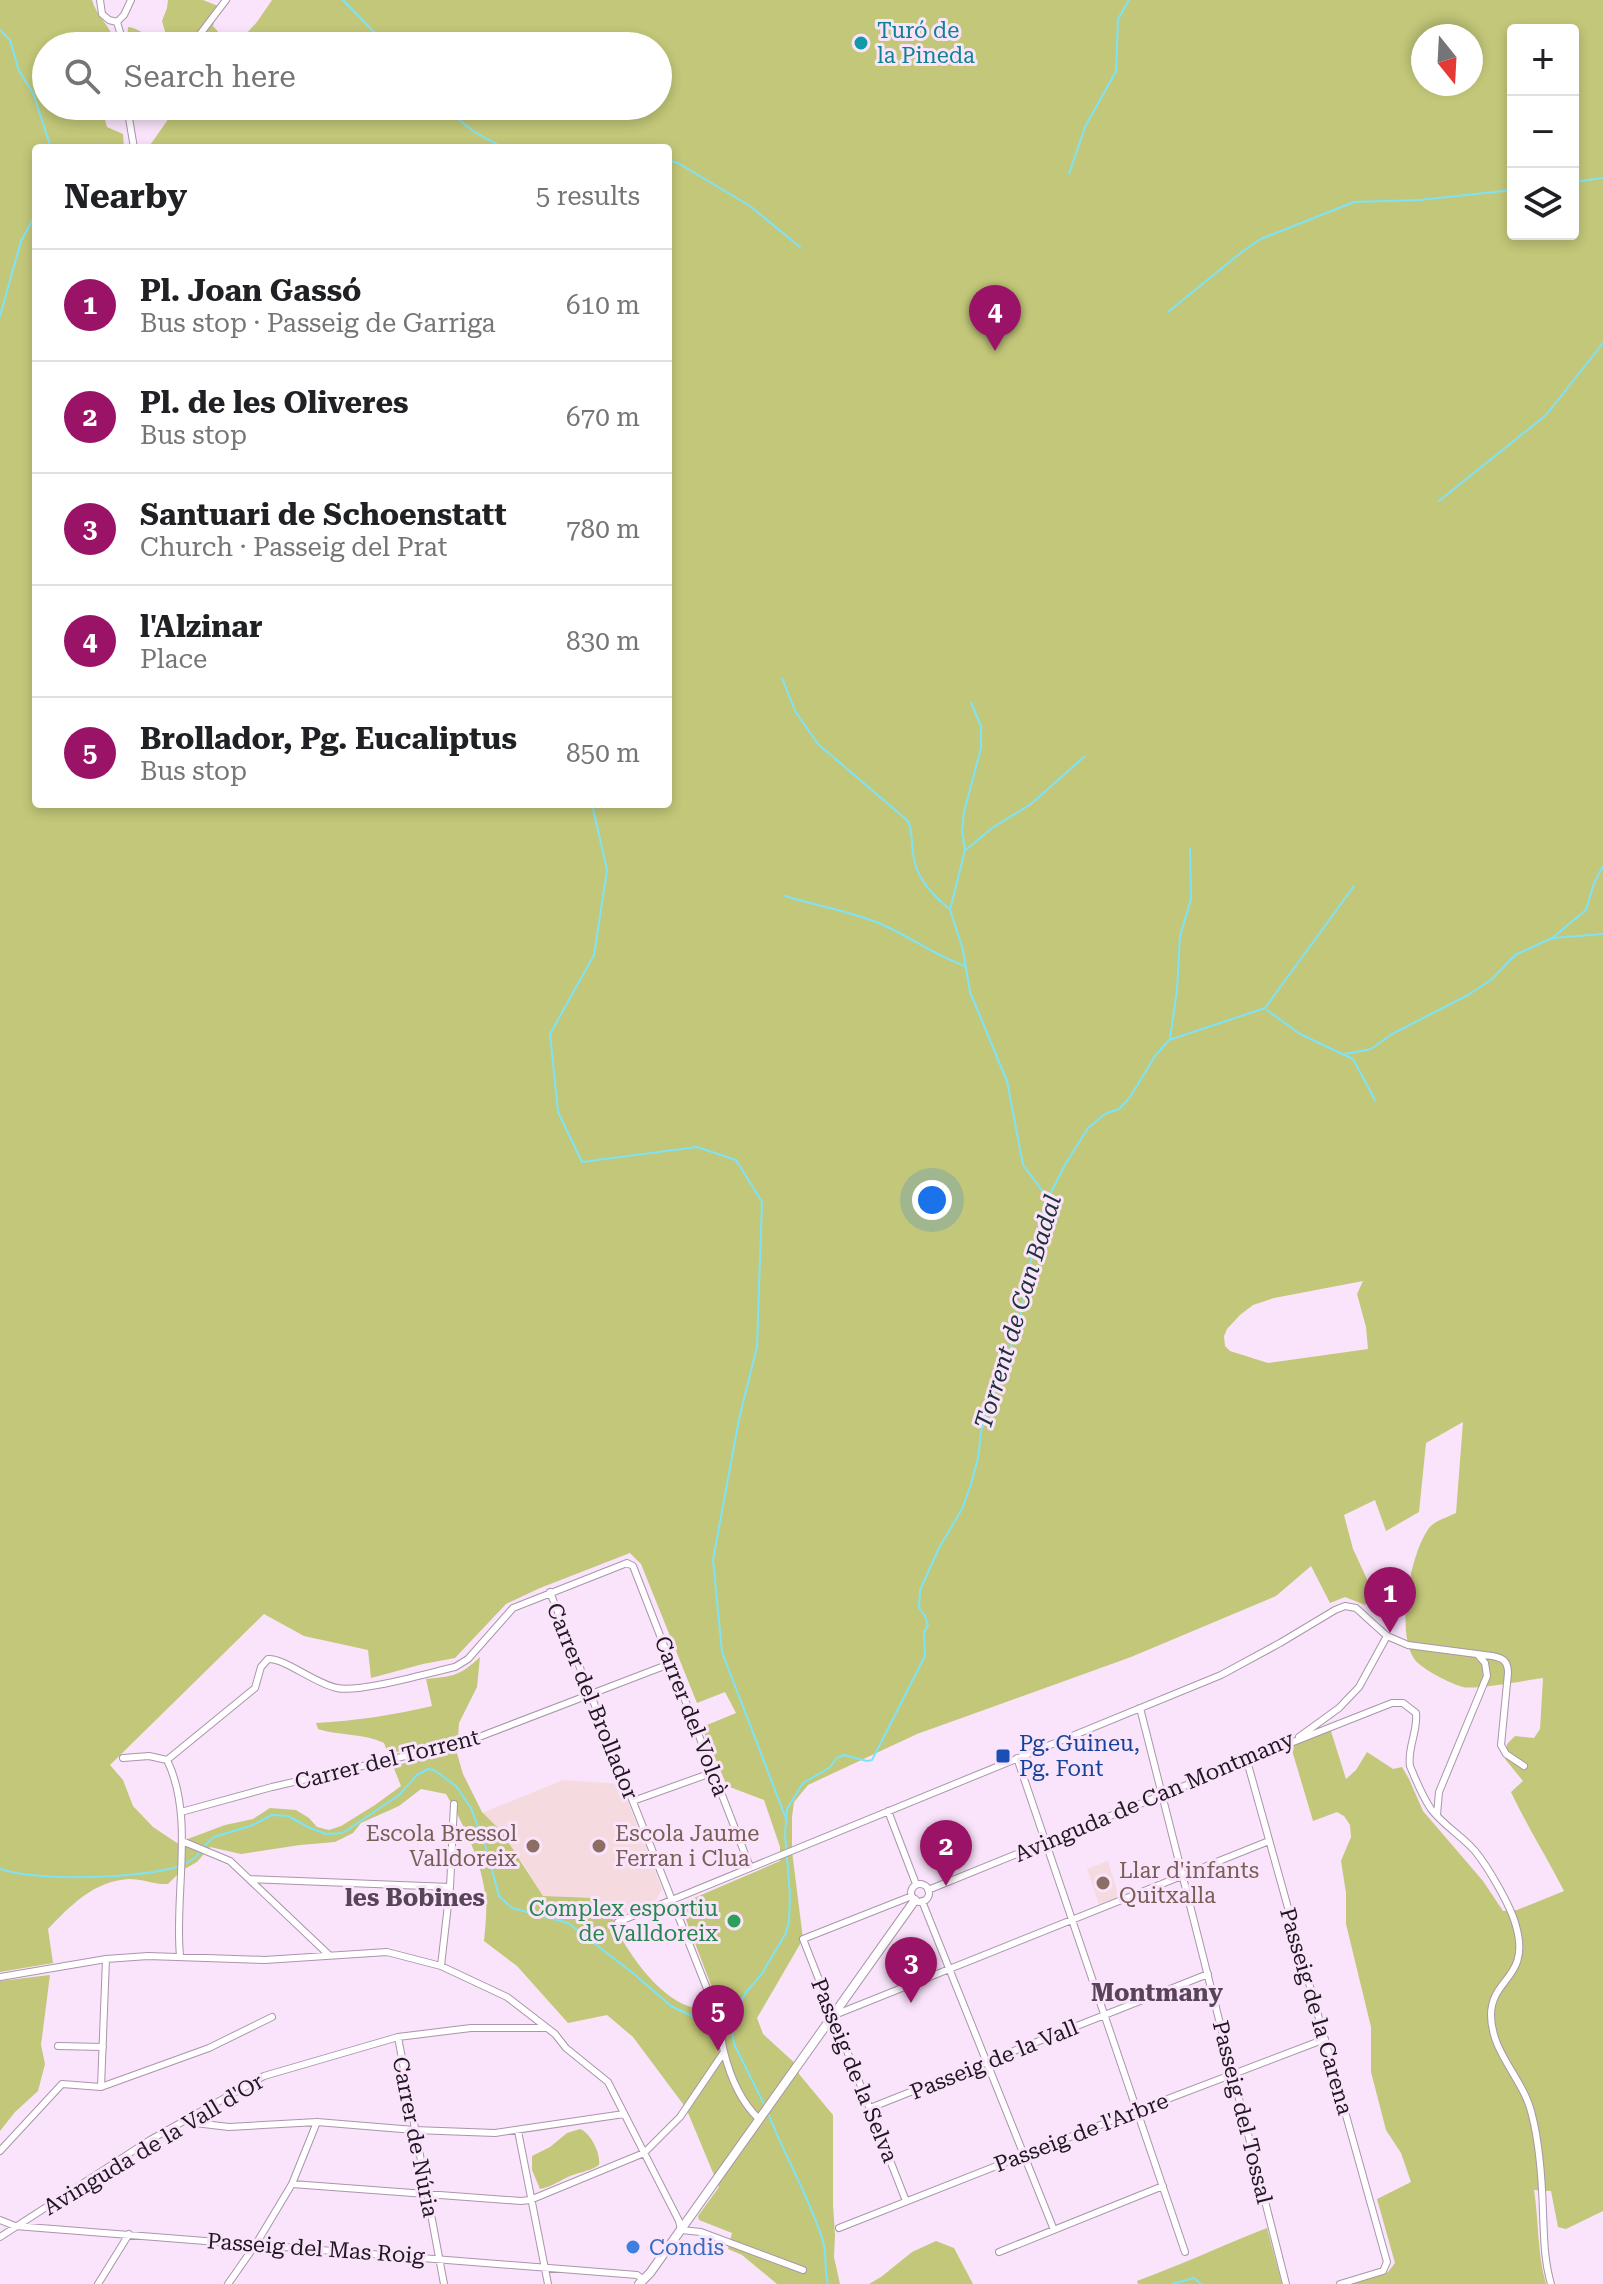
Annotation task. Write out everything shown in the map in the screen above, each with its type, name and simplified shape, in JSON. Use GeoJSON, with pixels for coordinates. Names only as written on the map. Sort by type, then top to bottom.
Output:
{"type":"FeatureCollection","features":[{"type":"Feature","properties":{"kind":"street"},"geometry":{"type":"LineString","coordinates":[[100,0],[102,14],[117,22]]}},
{"type":"Feature","properties":{"kind":"street"},"geometry":{"type":"LineString","coordinates":[[117,22],[131,0]]}},
{"type":"Feature","properties":{"kind":"street"},"geometry":{"type":"LineString","coordinates":[[202,32],[226,0]]}},
{"type":"Feature","properties":{"kind":"street"},"geometry":{"type":"LineString","coordinates":[[117,22],[120,32]]}},
{"type":"Feature","properties":{"kind":"street"},"geometry":{"type":"LineString","coordinates":[[129,120],[133,144]]}},
{"type":"Feature","properties":{"kind":"street","name":"Carrer del Volcà"},"geometry":{"type":"LineString","coordinates":[[550,1592],[627,1563],[633,1566],[750,1867]]}},
{"type":"Feature","properties":{"kind":"street"},"geometry":{"type":"LineString","coordinates":[[167,1760],[250,1693],[258,1681],[261,1667],[268,1659],[278,1660],[318,1682],[340,1689],[359,1688],[455,1667],[468,1659],[513,1608],[550,1592]]}},
{"type":"Feature","properties":{"kind":"street","name":"Carrer del Brollador"},"geometry":{"type":"LineString","coordinates":[[550,1592],[717,2014],[724,2052],[737,2089],[759,2119]]}},
{"type":"Feature","properties":{"kind":"street"},"geometry":{"type":"LineString","coordinates":[[618,1922],[1221,1675],[1345,1606],[1356,1608],[1387,1636],[1408,1645],[1499,1658],[1507,1663],[1501,1745],[1506,1754],[1524,1766]]}},
{"type":"Feature","properties":{"kind":"street","name":"Avinguda de Can Montmany"},"geometry":{"type":"LineString","coordinates":[[928,1890],[1288,1744],[1339,1708],[1359,1687],[1387,1636]]}},
{"type":"Feature","properties":{"kind":"street"},"geometry":{"type":"LineString","coordinates":[[1437,1815],[1439,1792],[1487,1676],[1485,1663],[1476,1654]]}},
{"type":"Feature","properties":{"kind":"street","name":"Carrer del Torrent"},"geometry":{"type":"LineString","coordinates":[[181,1812],[272,1787],[466,1742],[672,1663]]}},
{"type":"Feature","properties":{"kind":"street"},"geometry":{"type":"LineString","coordinates":[[1288,1744],[1392,1703],[1403,1703],[1416,1713],[1415,1735],[1408,1758],[1410,1766],[1431,1808],[1475,1852],[1506,1902],[1516,1925],[1518,1962],[1495,2000],[1492,2027],[1497,2045],[1532,2112],[1541,2184],[1544,2251],[1551,2284]]}},
{"type":"Feature","properties":{"kind":"street","name":"Passeig del Tossal"},"geometry":{"type":"LineString","coordinates":[[1140,1708],[1286,2284]]}},
{"type":"Feature","properties":{"kind":"street"},"geometry":{"type":"LineString","coordinates":[[123,1758],[157,1756],[167,1760]]}},
{"type":"Feature","properties":{"kind":"street"},"geometry":{"type":"LineString","coordinates":[[1017,1758],[1185,2252]]}},
{"type":"Feature","properties":{"kind":"street"},"geometry":{"type":"LineString","coordinates":[[167,1760],[181,1812],[180,1956]]}},
{"type":"Feature","properties":{"kind":"street","name":"Passeig de la Carena"},"geometry":{"type":"LineString","coordinates":[[1247,1761],[1387,2262],[1383,2271],[1340,2284]]}},
{"type":"Feature","properties":{"kind":"street"},"geometry":{"type":"LineString","coordinates":[[633,1801],[714,1772]]}},
{"type":"Feature","properties":{"kind":"street"},"geometry":{"type":"LineString","coordinates":[[441,1966],[450,1887],[454,1804]]}},
{"type":"Feature","properties":{"kind":"street"},"geometry":{"type":"LineString","coordinates":[[888,1811],[916,1884]]}},
{"type":"Feature","properties":{"kind":"street"},"geometry":{"type":"LineString","coordinates":[[182,1841],[230,1861],[330,1956]]}},
{"type":"Feature","properties":{"kind":"street"},"geometry":{"type":"LineString","coordinates":[[832,2016],[1269,1841]]}},
{"type":"Feature","properties":{"kind":"street"},"geometry":{"type":"LineString","coordinates":[[249,1879],[450,1887]]}},
{"type":"Feature","properties":{"kind":"street"},"geometry":{"type":"LineString","coordinates":[[642,2282],[916,1899],[928,1897],[925,1885],[916,1884]]}},
{"type":"Feature","properties":{"kind":"street"},"geometry":{"type":"LineString","coordinates":[[916,1884],[911,1891],[949,1969],[1054,2230]]}},
{"type":"Feature","properties":{"kind":"street","name":"Passeig de la Selva"},"geometry":{"type":"LineString","coordinates":[[906,2201],[803,1939],[916,1899]]}},
{"type":"Feature","properties":{"kind":"street"},"geometry":{"type":"LineString","coordinates":[[0,1977],[106,1959],[148,1956],[265,1960],[387,1952],[441,1966],[507,1997],[608,2082],[681,2230]]}},
{"type":"Feature","properties":{"kind":"street"},"geometry":{"type":"LineString","coordinates":[[101,2087],[106,1959]]}},
{"type":"Feature","properties":{"kind":"street","name":"Passeig de la Vall"},"geometry":{"type":"LineString","coordinates":[[870,2108],[1208,1974]]}},
{"type":"Feature","properties":{"kind":"street"},"geometry":{"type":"LineString","coordinates":[[0,2151],[62,2084],[101,2087],[209,2048],[272,2017]]}},
{"type":"Feature","properties":{"kind":"street","name":"Avinguda de la Vall d'Or"},"geometry":{"type":"LineString","coordinates":[[0,2237],[150,2140],[264,2076],[398,2037],[471,2028],[547,2028]]}},
{"type":"Feature","properties":{"kind":"street","name":"Carrer de Núria"},"geometry":{"type":"LineString","coordinates":[[398,2037],[444,2284]]}},
{"type":"Feature","properties":{"kind":"street","name":"Passeig de l'Arbre"},"geometry":{"type":"LineString","coordinates":[[839,2228],[1325,2039]]}},
{"type":"Feature","properties":{"kind":"street"},"geometry":{"type":"LineString","coordinates":[[58,2046],[103,2047]]}},
{"type":"Feature","properties":{"kind":"street"},"geometry":{"type":"LineString","coordinates":[[292,2184],[530,2200],[644,2153],[680,2117],[724,2052]]}},
{"type":"Feature","properties":{"kind":"street"},"geometry":{"type":"LineString","coordinates":[[190,2118],[195,2123],[229,2127],[317,2122],[495,2133],[624,2114]]}},
{"type":"Feature","properties":{"kind":"street"},"geometry":{"type":"LineString","coordinates":[[230,2283],[292,2184],[317,2122]]}},
{"type":"Feature","properties":{"kind":"street"},"geometry":{"type":"LineString","coordinates":[[518,2131],[548,2284]]}},
{"type":"Feature","properties":{"kind":"street"},"geometry":{"type":"LineString","coordinates":[[999,2252],[1163,2186]]}},
{"type":"Feature","properties":{"kind":"street","name":"Passeig del Mas Roig"},"geometry":{"type":"LineString","coordinates":[[0,2220],[15,2226],[637,2275],[642,2282]]}},
{"type":"Feature","properties":{"kind":"street"},"geometry":{"type":"LineString","coordinates":[[681,2230],[701,2232],[803,2270]]}},
{"type":"Feature","properties":{"kind":"street"},"geometry":{"type":"LineString","coordinates":[[98,2284],[129,2234]]}},
{"type":"Feature","properties":{"kind":"street"},"geometry":{"type":"LineString","coordinates":[[616,2273],[618,2283]]}},
{"type":"Feature","properties":{"kind":"shaded area","name":"Escola Jaume Ferran i Clua"},"geometry":{"type":"Polygon","coordinates":[[[563,1780],[621,1784],[662,1889],[656,1900],[613,1918],[595,1898],[543,1896],[521,1860],[482,1813],[563,1780]]]}},
{"type":"Feature","properties":{"kind":"shaded area","name":"Llar d'infants Quitxalla"},"geometry":{"type":"Polygon","coordinates":[[[1108,1861],[1119,1897],[1099,1905],[1087,1869],[1108,1861]]]}},
{"type":"Feature","properties":{"kind":"green space"},"geometry":{"type":"Polygon","coordinates":[[[0,0],[92,0],[110,32],[32,32],[32,120],[105,120],[107,127],[123,134],[124,144],[32,144],[32,808],[672,808],[672,144],[151,144],[167,120],[672,120],[672,32],[248,32],[272,0],[1603,0],[1603,2211],[1566,2229],[1558,2227],[1551,2191],[1534,2190],[1546,2284],[1350,2284],[1388,2272],[1395,2263],[1377,2199],[1411,2182],[1401,2153],[1386,2130],[1371,2072],[1371,2027],[1346,1924],[1346,1893],[1341,1861],[1351,1837],[1350,1825],[1337,1812],[1313,1821],[1291,1747],[1330,1728],[1346,1779],[1367,1752],[1393,1769],[1402,1767],[1423,1811],[1483,1881],[1503,1911],[1517,1910],[1564,1891],[1511,1792],[1523,1781],[1505,1759],[1507,1744],[1515,1736],[1534,1738],[1540,1729],[1543,1678],[1463,1687],[1424,1668],[1409,1648],[1406,1613],[1411,1574],[1429,1528],[1456,1513],[1463,1422],[1426,1443],[1419,1512],[1386,1531],[1375,1500],[1344,1515],[1353,1549],[1374,1594],[1365,1605],[1345,1597],[1330,1603],[1311,1566],[1276,1596],[1131,1657],[917,1734],[808,1785],[794,1802],[792,1851],[803,1939],[757,2018],[763,2034],[798,2066],[799,2074],[833,2115],[834,2257],[840,2284],[777,2284],[742,2255],[728,2249],[732,2233],[699,2220],[698,2216],[719,2187],[686,2108],[633,2037],[607,2015],[568,2023],[517,1966],[484,1941],[486,1907],[481,1873],[466,1832],[446,1794],[421,1789],[399,1806],[361,1823],[353,1833],[335,1842],[241,1854],[210,1847],[197,1862],[181,1871],[168,1884],[129,1879],[94,1889],[48,1929],[53,1963],[0,1972],[0,0]],[[1363,1281],[1253,1305],[1227,1329],[1225,1346],[1230,1351],[1268,1363],[1368,1349],[1357,1294],[1363,1281]],[[630,1553],[540,1588],[506,1604],[455,1658],[371,1678],[368,1650],[304,1636],[264,1614],[110,1765],[123,1780],[133,1806],[153,1827],[177,1843],[225,1825],[253,1819],[270,1808],[296,1810],[317,1827],[329,1830],[341,1826],[401,1786],[393,1766],[456,1750],[463,1774],[482,1812],[501,1831],[543,1896],[595,1898],[609,1911],[626,1947],[660,1988],[688,2006],[703,2009],[719,2006],[680,1904],[780,1861],[780,1847],[764,1800],[727,1786],[702,1727],[736,1713],[725,1692],[697,1703],[641,1564],[630,1553]]]}},
{"type":"Feature","properties":{"kind":"green space"},"geometry":{"type":"Polygon","coordinates":[[[168,0],[203,0],[218,6],[213,26],[218,32],[165,32],[162,21],[168,0]]]}},
{"type":"Feature","properties":{"kind":"green space"},"geometry":{"type":"Polygon","coordinates":[[[480,1657],[477,1687],[459,1723],[458,1737],[388,1754],[384,1743],[376,1740],[318,1729],[316,1723],[374,1717],[432,1706],[426,1679],[456,1674],[480,1657]]]}},
{"type":"Feature","properties":{"kind":"green space"},"geometry":{"type":"Polygon","coordinates":[[[50,1975],[41,2045],[45,2064],[38,2091],[0,2131],[0,1981],[50,1975]]]}},
{"type":"Feature","properties":{"kind":"green space"},"geometry":{"type":"Polygon","coordinates":[[[580,2129],[594,2144],[599,2165],[540,2189],[532,2170],[532,2156],[567,2133],[580,2129]]]}},
{"type":"Feature","properties":{"kind":"green space"},"geometry":{"type":"Polygon","coordinates":[[[1267,2228],[1282,2284],[1138,2284],[1137,2281],[1267,2228]]]}},
{"type":"Feature","properties":{"kind":"green space"},"geometry":{"type":"Polygon","coordinates":[[[936,2241],[954,2248],[973,2284],[869,2284],[912,2252],[936,2241]]]}},
{"type":"Feature","properties":{"kind":"waterway"},"geometry":{"type":"LineString","coordinates":[[343,0],[374,32]]}},
{"type":"Feature","properties":{"kind":"waterway"},"geometry":{"type":"LineString","coordinates":[[1069,174],[1085,127],[1116,71],[1118,19],[1129,0]]}},
{"type":"Feature","properties":{"kind":"waterway"},"geometry":{"type":"LineString","coordinates":[[0,30],[10,40],[19,71],[32,91]]}},
{"type":"Feature","properties":{"kind":"waterway"},"geometry":{"type":"LineString","coordinates":[[42,120],[50,144]]}},
{"type":"Feature","properties":{"kind":"waterway"},"geometry":{"type":"LineString","coordinates":[[461,120],[497,144]]}},
{"type":"Feature","properties":{"kind":"waterway"},"geometry":{"type":"LineString","coordinates":[[672,161],[750,206],[800,247]]}},
{"type":"Feature","properties":{"kind":"waterway"},"geometry":{"type":"LineString","coordinates":[[1579,181],[1603,178]]}},
{"type":"Feature","properties":{"kind":"waterway"},"geometry":{"type":"LineString","coordinates":[[1168,312],[1261,239],[1354,202],[1419,200],[1507,191]]}},
{"type":"Feature","properties":{"kind":"waterway"},"geometry":{"type":"LineString","coordinates":[[0,316],[21,241],[32,221]]}},
{"type":"Feature","properties":{"kind":"waterway"},"geometry":{"type":"LineString","coordinates":[[1439,501],[1546,415],[1603,343]]}},
{"type":"Feature","properties":{"kind":"waterway"},"geometry":{"type":"LineString","coordinates":[[782,678],[795,711],[818,744],[908,821],[914,862],[920,877],[948,908]]}},
{"type":"Feature","properties":{"kind":"waterway"},"geometry":{"type":"LineString","coordinates":[[971,703],[981,726],[981,748],[964,812],[962,831],[965,850],[950,910],[963,950],[970,992],[1007,1081],[1023,1165],[1048,1198]]}},
{"type":"Feature","properties":{"kind":"waterway"},"geometry":{"type":"LineString","coordinates":[[967,849],[992,828],[1031,804],[1085,756]]}},
{"type":"Feature","properties":{"kind":"waterway"},"geometry":{"type":"LineString","coordinates":[[593,808],[607,870],[594,955],[550,1034],[558,1112],[582,1162],[697,1147],[736,1160],[762,1202],[757,1347],[739,1419],[713,1560],[722,1652],[785,1816]]}},
{"type":"Feature","properties":{"kind":"waterway"},"geometry":{"type":"LineString","coordinates":[[1170,1038],[1180,936],[1191,899],[1190,849]]}},
{"type":"Feature","properties":{"kind":"waterway"},"geometry":{"type":"LineString","coordinates":[[1345,1054],[1371,1049],[1392,1034],[1468,995],[1492,979],[1515,955],[1552,938],[1586,910],[1603,866]]}},
{"type":"Feature","properties":{"kind":"waterway","name":"Torrent de Can Badal"},"geometry":{"type":"LineString","coordinates":[[766,2108],[734,2044],[731,2021],[746,1992],[761,1975],[786,1933],[790,1894],[785,1834],[787,1809],[803,1783],[829,1768],[837,1758],[844,1755],[872,1760],[925,1656],[924,1632],[928,1625],[919,1608],[920,1590],[939,1548],[962,1509],[971,1484],[981,1432],[1019,1323],[1031,1260],[1048,1198],[1088,1128],[1105,1114],[1119,1109],[1169,1040],[1265,1008],[1354,886]]}},
{"type":"Feature","properties":{"kind":"waterway"},"geometry":{"type":"LineString","coordinates":[[785,896],[881,924],[965,966]]}},
{"type":"Feature","properties":{"kind":"waterway"},"geometry":{"type":"LineString","coordinates":[[1553,938],[1603,934]]}},
{"type":"Feature","properties":{"kind":"waterway"},"geometry":{"type":"LineString","coordinates":[[1267,1010],[1300,1034],[1353,1059],[1375,1100]]}},
{"type":"Feature","properties":{"kind":"waterway"},"geometry":{"type":"LineString","coordinates":[[204,1846],[214,1837],[253,1825],[272,1815],[288,1816],[326,1834],[343,1833],[399,1795],[417,1775],[428,1769],[434,1770],[456,1786],[471,1808],[499,1896],[512,1908],[568,1923],[671,2006],[719,2029]]}},
{"type":"Feature","properties":{"kind":"waterway"},"geometry":{"type":"LineString","coordinates":[[183,1865],[200,1851]]}},
{"type":"Feature","properties":{"kind":"waterway"},"geometry":{"type":"LineString","coordinates":[[0,1869],[39,1876],[88,1877],[138,1874],[177,1867]]}},
{"type":"Feature","properties":{"kind":"waterway","name":"Torrent de Can Badal"},"geometry":{"type":"LineString","coordinates":[[768,2113],[817,2224],[824,2246],[828,2284]]}},
{"type":"Feature","properties":{"kind":"waterway","name":"Torrent de Can Badal"},"geometry":{"type":"LineString","coordinates":[[1172,2284],[1194,2278],[1201,2284]]}},
{"type":"Feature","properties":{"kind":"place","name":"Turó de la Pineda"},"geometry":{"type":"Point","coordinates":[861,43]}},
{"type":"Feature","properties":{"kind":"place","name":"l'Alzinar"},"geometry":{"type":"Point","coordinates":[995,351]}},
{"type":"Feature","properties":{"kind":"place","name":"Pl. Joan Gassó"},"geometry":{"type":"Point","coordinates":[1390,1633]}},
{"type":"Feature","properties":{"kind":"place","name":"Pg. Guineu, Pg. Font"},"geometry":{"type":"Point","coordinates":[1003,1756]}},
{"type":"Feature","properties":{"kind":"place","name":"Escola Bressol Valldoreix"},"geometry":{"type":"Point","coordinates":[533,1846]}},
{"type":"Feature","properties":{"kind":"place","name":"Escola Jaume Ferran i Clua"},"geometry":{"type":"Point","coordinates":[599,1846]}},
{"type":"Feature","properties":{"kind":"place","name":"Llar d'infants Quitxalla"},"geometry":{"type":"Point","coordinates":[1103,1883]}},
{"type":"Feature","properties":{"kind":"place","name":"Pl. de les Oliveres"},"geometry":{"type":"Point","coordinates":[946,1886]}},
{"type":"Feature","properties":{"kind":"place","name":"Complex esportiu de Valldoreix"},"geometry":{"type":"Point","coordinates":[734,1921]}},
{"type":"Feature","properties":{"kind":"place","name":"Santuari de Schoenstatt"},"geometry":{"type":"Point","coordinates":[911,2003]}},
{"type":"Feature","properties":{"kind":"place","name":"Brollador, Pg. Eucaliptus"},"geometry":{"type":"Point","coordinates":[718,2051]}},
{"type":"Feature","properties":{"kind":"place","name":"Condis"},"geometry":{"type":"Point","coordinates":[633,2247]}},
{"type":"Feature","properties":{"kind":"district","name":"les Bobines"},"geometry":{"type":"Point","coordinates":[415,1898]}},
{"type":"Feature","properties":{"kind":"district","name":"Montmany"},"geometry":{"type":"Point","coordinates":[1157,1993]}}]}
